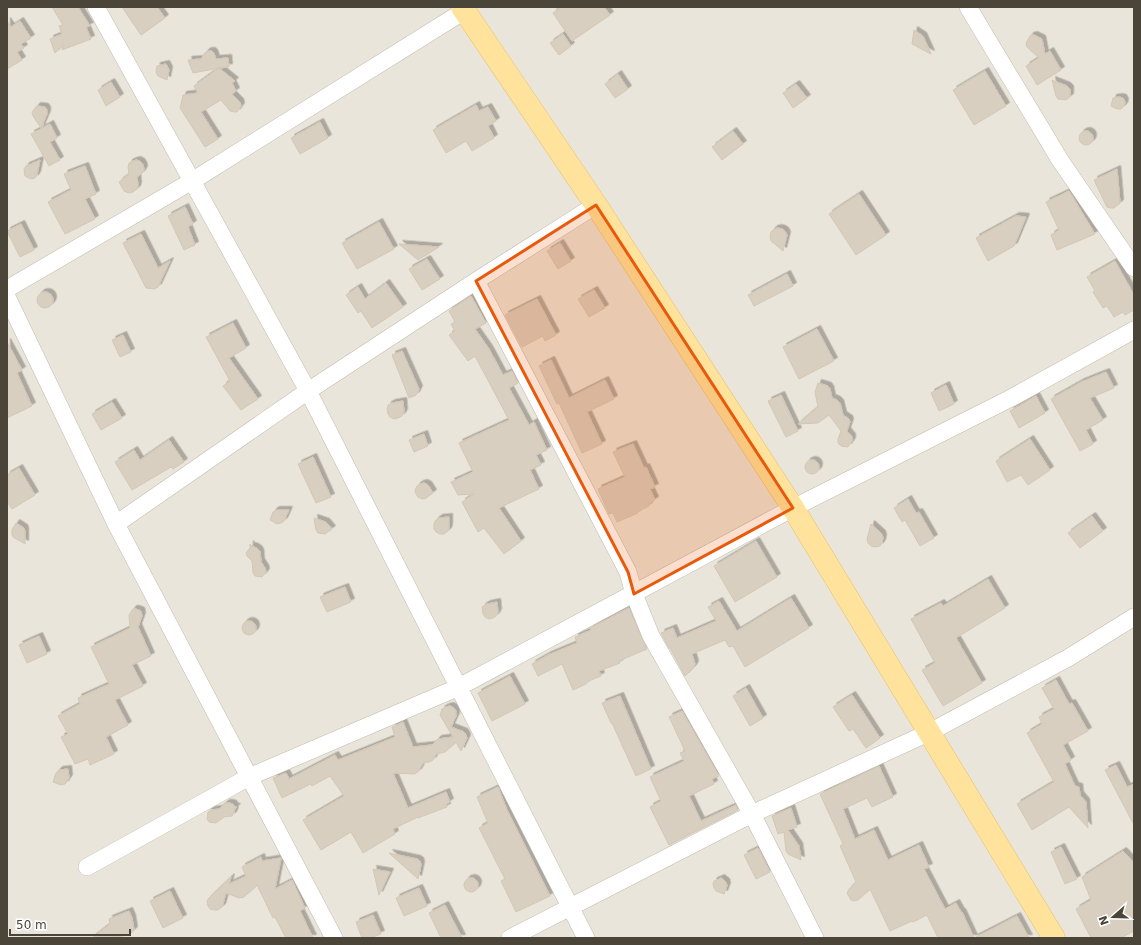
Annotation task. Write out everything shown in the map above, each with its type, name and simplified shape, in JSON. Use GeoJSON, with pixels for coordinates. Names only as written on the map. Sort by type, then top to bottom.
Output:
{"type":"FeatureCollection","features":[{"type":"Feature","properties":{"kind":"main road"},"geometry":{"type":"LineString","coordinates":[[463,9],[596,205],[794,508],[1054,938]]}},
{"type":"Feature","properties":{"kind":"street"},"geometry":{"type":"LineString","coordinates":[[96,7],[308,391],[586,938]]}},
{"type":"Feature","properties":{"kind":"street"},"geometry":{"type":"LineString","coordinates":[[968,7],[1060,160],[1134,268]]}},
{"type":"Feature","properties":{"kind":"street"},"geometry":{"type":"LineString","coordinates":[[7,289],[192,181],[463,9]]}},
{"type":"Feature","properties":{"kind":"street"},"geometry":{"type":"LineString","coordinates":[[116,524],[308,391],[476,281],[596,205]]}},
{"type":"Feature","properties":{"kind":"street"},"geometry":{"type":"LineString","coordinates":[[476,281],[628,572],[634,594],[651,636],[752,814],[815,938]]}},
{"type":"Feature","properties":{"kind":"street"},"geometry":{"type":"LineString","coordinates":[[7,297],[116,524],[334,938]]}},
{"type":"Feature","properties":{"kind":"street"},"geometry":{"type":"LineString","coordinates":[[88,867],[249,777],[459,687],[794,508],[1012,398],[1134,330]]}},
{"type":"Feature","properties":{"kind":"street"},"geometry":{"type":"LineString","coordinates":[[510,938],[752,814],[930,732],[1068,658],[1134,617]]}},
{"type":"Feature","properties":{"kind":"highlighted area"},"geometry":{"type":"Polygon","coordinates":[[[596,205],[793,508],[634,594],[628,572],[476,281],[596,205]]]}},
{"type":"Feature","properties":{"kind":"shaded area"},"geometry":{"type":"Polygon","coordinates":[[[7,7],[1134,7],[1134,938],[7,938],[7,7]]]}},
{"type":"Feature","properties":{"kind":"building"},"geometry":{"type":"Polygon","coordinates":[[[52,7],[78,7],[90,26],[86,27],[91,39],[62,50],[64,45],[55,53],[50,39],[62,34],[59,26],[63,25],[52,7]]]}},
{"type":"Feature","properties":{"kind":"building"},"geometry":{"type":"Polygon","coordinates":[[[122,7],[157,7],[165,18],[141,35],[122,7]]]}},
{"type":"Feature","properties":{"kind":"building"},"geometry":{"type":"Polygon","coordinates":[[[562,7],[604,7],[610,15],[572,41],[553,13],[562,7]]]}},
{"type":"Feature","properties":{"kind":"building"},"geometry":{"type":"Polygon","coordinates":[[[7,21],[11,27],[20,21],[31,38],[21,44],[24,48],[17,52],[22,60],[7,69],[7,21]]]}},
{"type":"Feature","properties":{"kind":"building"},"geometry":{"type":"Polygon","coordinates":[[[914,30],[923,36],[931,54],[912,44],[914,30]]]}},
{"type":"Feature","properties":{"kind":"building"},"geometry":{"type":"Polygon","coordinates":[[[563,34],[571,46],[559,55],[550,43],[563,34]]]}},
{"type":"Feature","properties":{"kind":"building"},"geometry":{"type":"Polygon","coordinates":[[[1034,35],[1042,39],[1045,54],[1050,51],[1061,70],[1037,85],[1026,66],[1039,58],[1027,47],[1026,43],[1030,36],[1034,35]]]}},
{"type":"Feature","properties":{"kind":"building"},"geometry":{"type":"Polygon","coordinates":[[[208,51],[212,51],[214,53],[216,59],[228,58],[229,67],[193,73],[188,60],[201,59],[208,51]]]}},
{"type":"Feature","properties":{"kind":"building"},"geometry":{"type":"Polygon","coordinates":[[[166,64],[169,70],[167,80],[158,76],[156,72],[157,66],[166,64]]]}},
{"type":"Feature","properties":{"kind":"building"},"geometry":{"type":"Polygon","coordinates":[[[219,68],[235,81],[232,83],[236,91],[232,94],[240,102],[241,106],[237,112],[230,111],[221,100],[201,112],[218,139],[205,147],[180,108],[183,95],[198,93],[194,86],[219,68]]]}},
{"type":"Feature","properties":{"kind":"building"},"geometry":{"type":"Polygon","coordinates":[[[985,71],[1006,106],[974,125],[953,90],[985,71]]]}},
{"type":"Feature","properties":{"kind":"building"},"geometry":{"type":"Polygon","coordinates":[[[618,74],[628,89],[615,98],[605,84],[618,74]]]}},
{"type":"Feature","properties":{"kind":"building"},"geometry":{"type":"Polygon","coordinates":[[[1052,80],[1067,86],[1070,89],[1070,97],[1066,100],[1058,99],[1052,80]]]}},
{"type":"Feature","properties":{"kind":"building"},"geometry":{"type":"Polygon","coordinates":[[[111,82],[120,97],[106,106],[98,90],[111,82]]]}},
{"type":"Feature","properties":{"kind":"building"},"geometry":{"type":"Polygon","coordinates":[[[796,84],[807,98],[793,108],[783,93],[796,84]]]}},
{"type":"Feature","properties":{"kind":"building"},"geometry":{"type":"Polygon","coordinates":[[[1113,98],[1123,98],[1125,102],[1121,109],[1117,109],[1111,106],[1113,98]]]}},
{"type":"Feature","properties":{"kind":"building"},"geometry":{"type":"Polygon","coordinates":[[[476,105],[479,111],[488,107],[496,121],[488,126],[494,138],[472,151],[466,141],[446,153],[433,130],[476,105]]]}},
{"type":"Feature","properties":{"kind":"building"},"geometry":{"type":"Polygon","coordinates":[[[37,106],[45,107],[47,110],[47,114],[41,128],[32,112],[37,106]]]}},
{"type":"Feature","properties":{"kind":"building"},"geometry":{"type":"Polygon","coordinates":[[[320,122],[328,138],[300,154],[291,138],[320,122]]]}},
{"type":"Feature","properties":{"kind":"building"},"geometry":{"type":"Polygon","coordinates":[[[50,124],[57,138],[50,142],[60,160],[49,166],[31,134],[50,124]]]}},
{"type":"Feature","properties":{"kind":"building"},"geometry":{"type":"Polygon","coordinates":[[[733,131],[743,144],[722,160],[712,147],[733,131]]]}},
{"type":"Feature","properties":{"kind":"building"},"geometry":{"type":"Polygon","coordinates":[[[1083,131],[1089,131],[1093,135],[1093,141],[1089,145],[1083,145],[1079,141],[1079,135],[1083,131]]]}},
{"type":"Feature","properties":{"kind":"building"},"geometry":{"type":"Polygon","coordinates":[[[40,160],[35,178],[31,179],[25,176],[24,169],[26,166],[40,160]]]}},
{"type":"Feature","properties":{"kind":"building"},"geometry":{"type":"Polygon","coordinates":[[[137,160],[141,162],[144,169],[137,177],[137,189],[129,193],[124,191],[119,182],[129,174],[129,163],[137,160]]]}},
{"type":"Feature","properties":{"kind":"building"},"geometry":{"type":"Polygon","coordinates":[[[85,166],[96,194],[85,199],[95,219],[65,234],[48,202],[71,190],[64,174],[85,166]]]}},
{"type":"Feature","properties":{"kind":"building"},"geometry":{"type":"Polygon","coordinates":[[[1117,169],[1120,203],[1114,208],[1110,208],[1107,207],[1094,180],[1117,169]]]}},
{"type":"Feature","properties":{"kind":"building"},"geometry":{"type":"Polygon","coordinates":[[[1069,191],[1095,234],[1057,250],[1051,235],[1059,230],[1046,202],[1069,191]]]}},
{"type":"Feature","properties":{"kind":"building"},"geometry":{"type":"Polygon","coordinates":[[[859,194],[886,235],[856,255],[829,214],[859,194]]]}},
{"type":"Feature","properties":{"kind":"building"},"geometry":{"type":"Polygon","coordinates":[[[185,207],[193,224],[188,227],[195,245],[184,250],[168,216],[185,207]]]}},
{"type":"Feature","properties":{"kind":"building"},"geometry":{"type":"Polygon","coordinates":[[[1016,216],[1026,217],[1014,246],[988,261],[976,238],[1016,216]]]}},
{"type":"Feature","properties":{"kind":"building"},"geometry":{"type":"Polygon","coordinates":[[[379,222],[394,249],[357,269],[342,243],[379,222]]]}},
{"type":"Feature","properties":{"kind":"building"},"geometry":{"type":"Polygon","coordinates":[[[21,224],[34,250],[20,257],[7,231],[21,224]]]}},
{"type":"Feature","properties":{"kind":"building"},"geometry":{"type":"Polygon","coordinates":[[[778,228],[785,231],[787,235],[783,251],[771,241],[770,237],[771,232],[778,228]]]}},
{"type":"Feature","properties":{"kind":"building"},"geometry":{"type":"Polygon","coordinates":[[[141,234],[158,268],[170,261],[158,287],[154,289],[146,288],[123,243],[141,234]]]}},
{"type":"Feature","properties":{"kind":"building"},"geometry":{"type":"Polygon","coordinates":[[[560,243],[571,261],[558,269],[547,251],[560,243]]]}},
{"type":"Feature","properties":{"kind":"building"},"geometry":{"type":"Polygon","coordinates":[[[399,244],[439,247],[418,260],[399,244]]]}},
{"type":"Feature","properties":{"kind":"building"},"geometry":{"type":"Polygon","coordinates":[[[427,259],[440,279],[422,290],[409,269],[427,259]]]}},
{"type":"Feature","properties":{"kind":"building"},"geometry":{"type":"Polygon","coordinates":[[[1115,261],[1134,295],[1134,310],[1125,315],[1123,312],[1114,317],[1107,306],[1103,308],[1093,292],[1095,291],[1087,277],[1115,261]]]}},
{"type":"Feature","properties":{"kind":"building"},"geometry":{"type":"Polygon","coordinates":[[[787,274],[793,286],[754,306],[748,295],[787,274]]]}},
{"type":"Feature","properties":{"kind":"building"},"geometry":{"type":"Polygon","coordinates":[[[386,283],[403,307],[372,328],[361,311],[358,313],[346,295],[358,287],[365,299],[386,283]]]}},
{"type":"Feature","properties":{"kind":"building"},"geometry":{"type":"Polygon","coordinates":[[[594,290],[605,308],[589,317],[578,299],[594,290]]]}},
{"type":"Feature","properties":{"kind":"building"},"geometry":{"type":"Polygon","coordinates":[[[45,292],[52,297],[53,300],[48,307],[45,308],[38,303],[37,300],[42,293],[45,292]]]}},
{"type":"Feature","properties":{"kind":"building"},"geometry":{"type":"Polygon","coordinates":[[[471,296],[486,323],[475,329],[489,349],[503,375],[512,371],[518,383],[509,388],[529,425],[534,422],[547,450],[536,455],[541,465],[530,470],[539,489],[499,508],[521,541],[504,554],[484,528],[478,532],[462,502],[474,494],[458,495],[451,482],[473,472],[459,443],[509,420],[475,356],[468,361],[449,335],[455,331],[451,324],[455,322],[449,311],[471,296]]]}},
{"type":"Feature","properties":{"kind":"building"},"geometry":{"type":"Polygon","coordinates":[[[537,299],[556,335],[545,341],[543,336],[522,347],[505,315],[537,299]]]}},
{"type":"Feature","properties":{"kind":"building"},"geometry":{"type":"Polygon","coordinates":[[[233,323],[246,348],[229,358],[258,399],[241,410],[223,386],[230,381],[206,337],[233,323]]]}},
{"type":"Feature","properties":{"kind":"building"},"geometry":{"type":"Polygon","coordinates":[[[817,329],[834,361],[799,379],[783,347],[817,329]]]}},
{"type":"Feature","properties":{"kind":"building"},"geometry":{"type":"Polygon","coordinates":[[[123,335],[131,352],[120,357],[112,340],[123,335]]]}},
{"type":"Feature","properties":{"kind":"building"},"geometry":{"type":"Polygon","coordinates":[[[7,342],[22,370],[17,373],[32,406],[7,418],[7,342]]]}},
{"type":"Feature","properties":{"kind":"building"},"geometry":{"type":"Polygon","coordinates":[[[402,351],[419,389],[416,395],[409,398],[392,355],[402,351]]]}},
{"type":"Feature","properties":{"kind":"building"},"geometry":{"type":"Polygon","coordinates":[[[551,360],[569,398],[605,380],[614,399],[587,412],[602,444],[582,453],[559,403],[557,404],[539,366],[551,360]]]}},
{"type":"Feature","properties":{"kind":"building"},"geometry":{"type":"Polygon","coordinates":[[[1106,372],[1114,388],[1090,398],[1103,420],[1086,430],[1093,444],[1080,451],[1051,399],[1081,382],[1106,372]]]}},
{"type":"Feature","properties":{"kind":"building"},"geometry":{"type":"Polygon","coordinates":[[[818,383],[828,386],[832,398],[840,403],[843,415],[849,419],[850,422],[847,431],[852,437],[852,441],[848,447],[841,446],[838,443],[841,431],[829,415],[818,423],[798,424],[818,407],[815,392],[818,383]]]}},
{"type":"Feature","properties":{"kind":"building"},"geometry":{"type":"Polygon","coordinates":[[[946,385],[954,404],[939,411],[931,393],[946,385]]]}},
{"type":"Feature","properties":{"kind":"building"},"geometry":{"type":"Polygon","coordinates":[[[781,395],[798,431],[786,437],[768,401],[781,395]]]}},
{"type":"Feature","properties":{"kind":"building"},"geometry":{"type":"Polygon","coordinates":[[[1036,396],[1045,413],[1019,428],[1010,411],[1036,396]]]}},
{"type":"Feature","properties":{"kind":"building"},"geometry":{"type":"Polygon","coordinates":[[[403,401],[404,412],[402,416],[394,419],[390,417],[387,409],[388,405],[403,401]]]}},
{"type":"Feature","properties":{"kind":"building"},"geometry":{"type":"Polygon","coordinates":[[[112,402],[122,418],[101,430],[92,414],[112,402]]]}},
{"type":"Feature","properties":{"kind":"building"},"geometry":{"type":"Polygon","coordinates":[[[424,434],[428,446],[414,452],[409,440],[424,434]]]}},
{"type":"Feature","properties":{"kind":"building"},"geometry":{"type":"Polygon","coordinates":[[[1030,439],[1050,470],[1028,485],[1021,475],[1007,482],[996,461],[1030,439]]]}},
{"type":"Feature","properties":{"kind":"building"},"geometry":{"type":"Polygon","coordinates":[[[169,440],[184,462],[173,469],[171,467],[132,490],[115,462],[134,450],[140,460],[169,440]]]}},
{"type":"Feature","properties":{"kind":"building"},"geometry":{"type":"Polygon","coordinates":[[[633,444],[655,487],[650,489],[655,500],[648,504],[649,506],[637,512],[638,513],[617,522],[613,513],[609,514],[598,489],[625,477],[613,452],[633,444]]]}},
{"type":"Feature","properties":{"kind":"building"},"geometry":{"type":"Polygon","coordinates":[[[313,457],[331,497],[316,503],[298,464],[313,457]]]}},
{"type":"Feature","properties":{"kind":"building"},"geometry":{"type":"Polygon","coordinates":[[[812,460],[817,462],[819,467],[817,472],[812,474],[807,472],[805,467],[807,462],[812,460]]]}},
{"type":"Feature","properties":{"kind":"building"},"geometry":{"type":"Polygon","coordinates":[[[19,468],[35,495],[12,509],[7,502],[7,475],[19,468]]]}},
{"type":"Feature","properties":{"kind":"building"},"geometry":{"type":"Polygon","coordinates":[[[424,483],[428,485],[433,493],[422,499],[418,497],[415,490],[417,486],[424,483]]]}},
{"type":"Feature","properties":{"kind":"building"},"geometry":{"type":"Polygon","coordinates":[[[908,499],[916,513],[919,512],[934,538],[920,546],[905,520],[902,522],[894,508],[908,499]]]}},
{"type":"Feature","properties":{"kind":"building"},"geometry":{"type":"Polygon","coordinates":[[[276,510],[289,510],[284,521],[277,524],[270,520],[273,512],[276,510]]]}},
{"type":"Feature","properties":{"kind":"building"},"geometry":{"type":"Polygon","coordinates":[[[1092,516],[1103,531],[1080,548],[1068,533],[1092,516]]]}},
{"type":"Feature","properties":{"kind":"building"},"geometry":{"type":"Polygon","coordinates":[[[449,517],[448,531],[444,534],[436,532],[434,529],[435,521],[439,518],[449,517]]]}},
{"type":"Feature","properties":{"kind":"building"},"geometry":{"type":"Polygon","coordinates":[[[314,518],[326,522],[332,529],[325,534],[318,533],[314,518]]]}},
{"type":"Feature","properties":{"kind":"building"},"geometry":{"type":"Polygon","coordinates":[[[16,523],[24,528],[25,544],[13,537],[12,530],[16,523]]]}},
{"type":"Feature","properties":{"kind":"building"},"geometry":{"type":"Polygon","coordinates":[[[871,524],[882,534],[883,538],[880,546],[871,546],[868,543],[867,539],[871,524]]]}},
{"type":"Feature","properties":{"kind":"building"},"geometry":{"type":"Polygon","coordinates":[[[756,541],[777,577],[735,602],[714,566],[756,541]]]}},
{"type":"Feature","properties":{"kind":"building"},"geometry":{"type":"Polygon","coordinates":[[[250,544],[260,552],[261,562],[266,572],[262,577],[255,576],[253,573],[252,561],[246,553],[250,548],[250,544]]]}},
{"type":"Feature","properties":{"kind":"building"},"geometry":{"type":"Polygon","coordinates":[[[988,579],[1005,608],[956,638],[982,683],[943,706],[922,670],[935,663],[911,619],[941,603],[943,606],[988,579]]]}},
{"type":"Feature","properties":{"kind":"building"},"geometry":{"type":"Polygon","coordinates":[[[345,587],[351,602],[327,612],[320,597],[345,587]]]}},
{"type":"Feature","properties":{"kind":"building"},"geometry":{"type":"Polygon","coordinates":[[[791,598],[809,628],[745,667],[733,646],[729,647],[725,640],[692,654],[695,664],[685,676],[661,633],[673,628],[677,638],[716,621],[708,607],[719,601],[737,631],[791,598]]]}},
{"type":"Feature","properties":{"kind":"building"},"geometry":{"type":"Polygon","coordinates":[[[497,602],[498,612],[496,616],[489,619],[485,617],[482,607],[487,604],[497,602]]]}},
{"type":"Feature","properties":{"kind":"building"},"geometry":{"type":"Polygon","coordinates":[[[629,608],[647,649],[619,661],[620,663],[599,671],[601,676],[573,690],[562,664],[538,676],[532,664],[548,655],[577,643],[575,637],[591,630],[590,628],[629,608]]]}},
{"type":"Feature","properties":{"kind":"building"},"geometry":{"type":"Polygon","coordinates":[[[133,609],[141,611],[142,616],[138,627],[151,656],[132,665],[143,686],[115,700],[128,725],[106,737],[114,754],[90,765],[88,759],[75,764],[61,737],[68,734],[58,716],[80,704],[78,698],[109,684],[91,647],[130,628],[129,615],[133,609]]]}},
{"type":"Feature","properties":{"kind":"building"},"geometry":{"type":"Polygon","coordinates":[[[246,621],[252,621],[256,625],[256,631],[252,635],[246,635],[242,631],[242,625],[246,621]]]}},
{"type":"Feature","properties":{"kind":"building"},"geometry":{"type":"Polygon","coordinates":[[[39,636],[47,654],[27,663],[19,645],[39,636]]]}},
{"type":"Feature","properties":{"kind":"building"},"geometry":{"type":"Polygon","coordinates":[[[510,676],[525,704],[492,721],[478,693],[510,676]]]}},
{"type":"Feature","properties":{"kind":"building"},"geometry":{"type":"Polygon","coordinates":[[[1056,680],[1069,704],[1072,703],[1088,731],[1063,745],[1071,760],[1065,764],[1075,786],[1079,787],[1080,795],[1086,802],[1088,828],[1069,807],[1032,830],[1017,804],[1054,782],[1027,733],[1042,724],[1039,717],[1054,709],[1042,688],[1056,680]]]}},
{"type":"Feature","properties":{"kind":"building"},"geometry":{"type":"Polygon","coordinates":[[[746,688],[763,718],[750,726],[733,696],[746,688]]]}},
{"type":"Feature","properties":{"kind":"building"},"geometry":{"type":"Polygon","coordinates":[[[852,695],[880,738],[866,748],[853,729],[849,731],[833,707],[852,695]]]}},
{"type":"Feature","properties":{"kind":"building"},"geometry":{"type":"Polygon","coordinates":[[[620,696],[651,769],[636,776],[602,703],[620,696]]]}},
{"type":"Feature","properties":{"kind":"building"},"geometry":{"type":"Polygon","coordinates":[[[450,706],[456,711],[456,716],[451,727],[464,732],[467,738],[461,751],[456,742],[445,752],[436,754],[433,760],[423,763],[418,772],[414,774],[393,773],[408,808],[446,792],[450,802],[446,804],[447,807],[418,817],[393,829],[395,834],[363,853],[351,832],[321,850],[303,820],[344,796],[330,776],[312,786],[311,784],[282,798],[273,778],[286,773],[289,779],[335,755],[338,760],[395,737],[392,727],[403,722],[413,747],[432,745],[438,739],[453,737],[440,715],[442,709],[450,706]]]}},
{"type":"Feature","properties":{"kind":"building"},"geometry":{"type":"Polygon","coordinates":[[[682,711],[719,776],[712,779],[714,784],[689,796],[701,821],[736,805],[738,810],[669,845],[650,807],[661,801],[650,777],[684,761],[680,753],[685,751],[669,717],[682,711]]]}},
{"type":"Feature","properties":{"kind":"building"},"geometry":{"type":"Polygon","coordinates":[[[1116,765],[1127,787],[1134,784],[1134,825],[1105,770],[1116,765]]]}},
{"type":"Feature","properties":{"kind":"building"},"geometry":{"type":"Polygon","coordinates":[[[879,766],[893,797],[872,807],[867,798],[843,809],[855,839],[874,830],[888,860],[919,845],[929,867],[924,869],[945,909],[956,903],[962,912],[974,938],[938,938],[927,915],[890,931],[870,889],[858,900],[854,901],[851,900],[847,893],[856,882],[840,846],[843,844],[820,794],[879,766]]]}},
{"type":"Feature","properties":{"kind":"building"},"geometry":{"type":"Polygon","coordinates":[[[68,769],[69,778],[65,784],[61,785],[53,782],[56,773],[59,770],[68,769]]]}},
{"type":"Feature","properties":{"kind":"building"},"geometry":{"type":"Polygon","coordinates":[[[498,787],[507,810],[550,896],[516,912],[501,881],[505,879],[479,828],[488,823],[477,797],[498,787]]]}},
{"type":"Feature","properties":{"kind":"building"},"geometry":{"type":"Polygon","coordinates":[[[226,803],[233,804],[237,807],[235,808],[232,816],[224,817],[216,823],[209,822],[207,819],[208,812],[219,809],[226,803]]]}},
{"type":"Feature","properties":{"kind":"building"},"geometry":{"type":"Polygon","coordinates":[[[791,808],[797,827],[788,830],[799,846],[801,860],[788,854],[786,851],[784,832],[778,834],[772,816],[791,808]]]}},
{"type":"Feature","properties":{"kind":"building"},"geometry":{"type":"Polygon","coordinates":[[[1061,847],[1077,879],[1065,884],[1051,852],[1061,847]]]}},
{"type":"Feature","properties":{"kind":"building"},"geometry":{"type":"Polygon","coordinates":[[[758,848],[770,872],[756,879],[744,855],[758,848]]]}},
{"type":"Feature","properties":{"kind":"building"},"geometry":{"type":"Polygon","coordinates":[[[1123,851],[1134,863],[1134,931],[1121,938],[1091,938],[1076,909],[1091,900],[1082,877],[1123,851]]]}},
{"type":"Feature","properties":{"kind":"building"},"geometry":{"type":"Polygon","coordinates":[[[389,853],[420,861],[421,865],[418,879],[389,853]]]}},
{"type":"Feature","properties":{"kind":"building"},"geometry":{"type":"Polygon","coordinates":[[[261,857],[262,861],[281,858],[275,889],[292,880],[305,908],[300,911],[313,938],[286,938],[275,917],[273,918],[257,885],[244,897],[239,898],[226,893],[222,907],[218,910],[210,909],[208,906],[207,901],[209,898],[231,877],[229,884],[246,876],[242,867],[261,857]]]}},
{"type":"Feature","properties":{"kind":"building"},"geometry":{"type":"Polygon","coordinates":[[[373,869],[390,872],[379,895],[373,869]]]}},
{"type":"Feature","properties":{"kind":"building"},"geometry":{"type":"Polygon","coordinates":[[[468,878],[474,878],[478,882],[478,888],[474,892],[468,892],[464,888],[464,882],[468,878]]]}},
{"type":"Feature","properties":{"kind":"building"},"geometry":{"type":"Polygon","coordinates":[[[721,878],[726,882],[727,886],[724,894],[716,891],[713,884],[714,881],[721,878]]]}},
{"type":"Feature","properties":{"kind":"building"},"geometry":{"type":"Polygon","coordinates":[[[419,888],[427,906],[404,916],[396,898],[419,888]]]}},
{"type":"Feature","properties":{"kind":"building"},"geometry":{"type":"Polygon","coordinates":[[[170,891],[183,918],[163,928],[150,901],[170,891]]]}},
{"type":"Feature","properties":{"kind":"building"},"geometry":{"type":"Polygon","coordinates":[[[445,905],[462,938],[441,938],[429,913],[445,905]]]}},
{"type":"Feature","properties":{"kind":"building"},"geometry":{"type":"Polygon","coordinates":[[[129,911],[134,930],[129,935],[107,938],[92,938],[110,924],[109,919],[129,911]]]}},
{"type":"Feature","properties":{"kind":"building"},"geometry":{"type":"Polygon","coordinates":[[[373,915],[381,934],[370,938],[362,938],[356,922],[373,915]]]}},
{"type":"Feature","properties":{"kind":"building"},"geometry":{"type":"Polygon","coordinates":[[[1017,916],[1029,938],[974,938],[1017,916]]]}}]}
